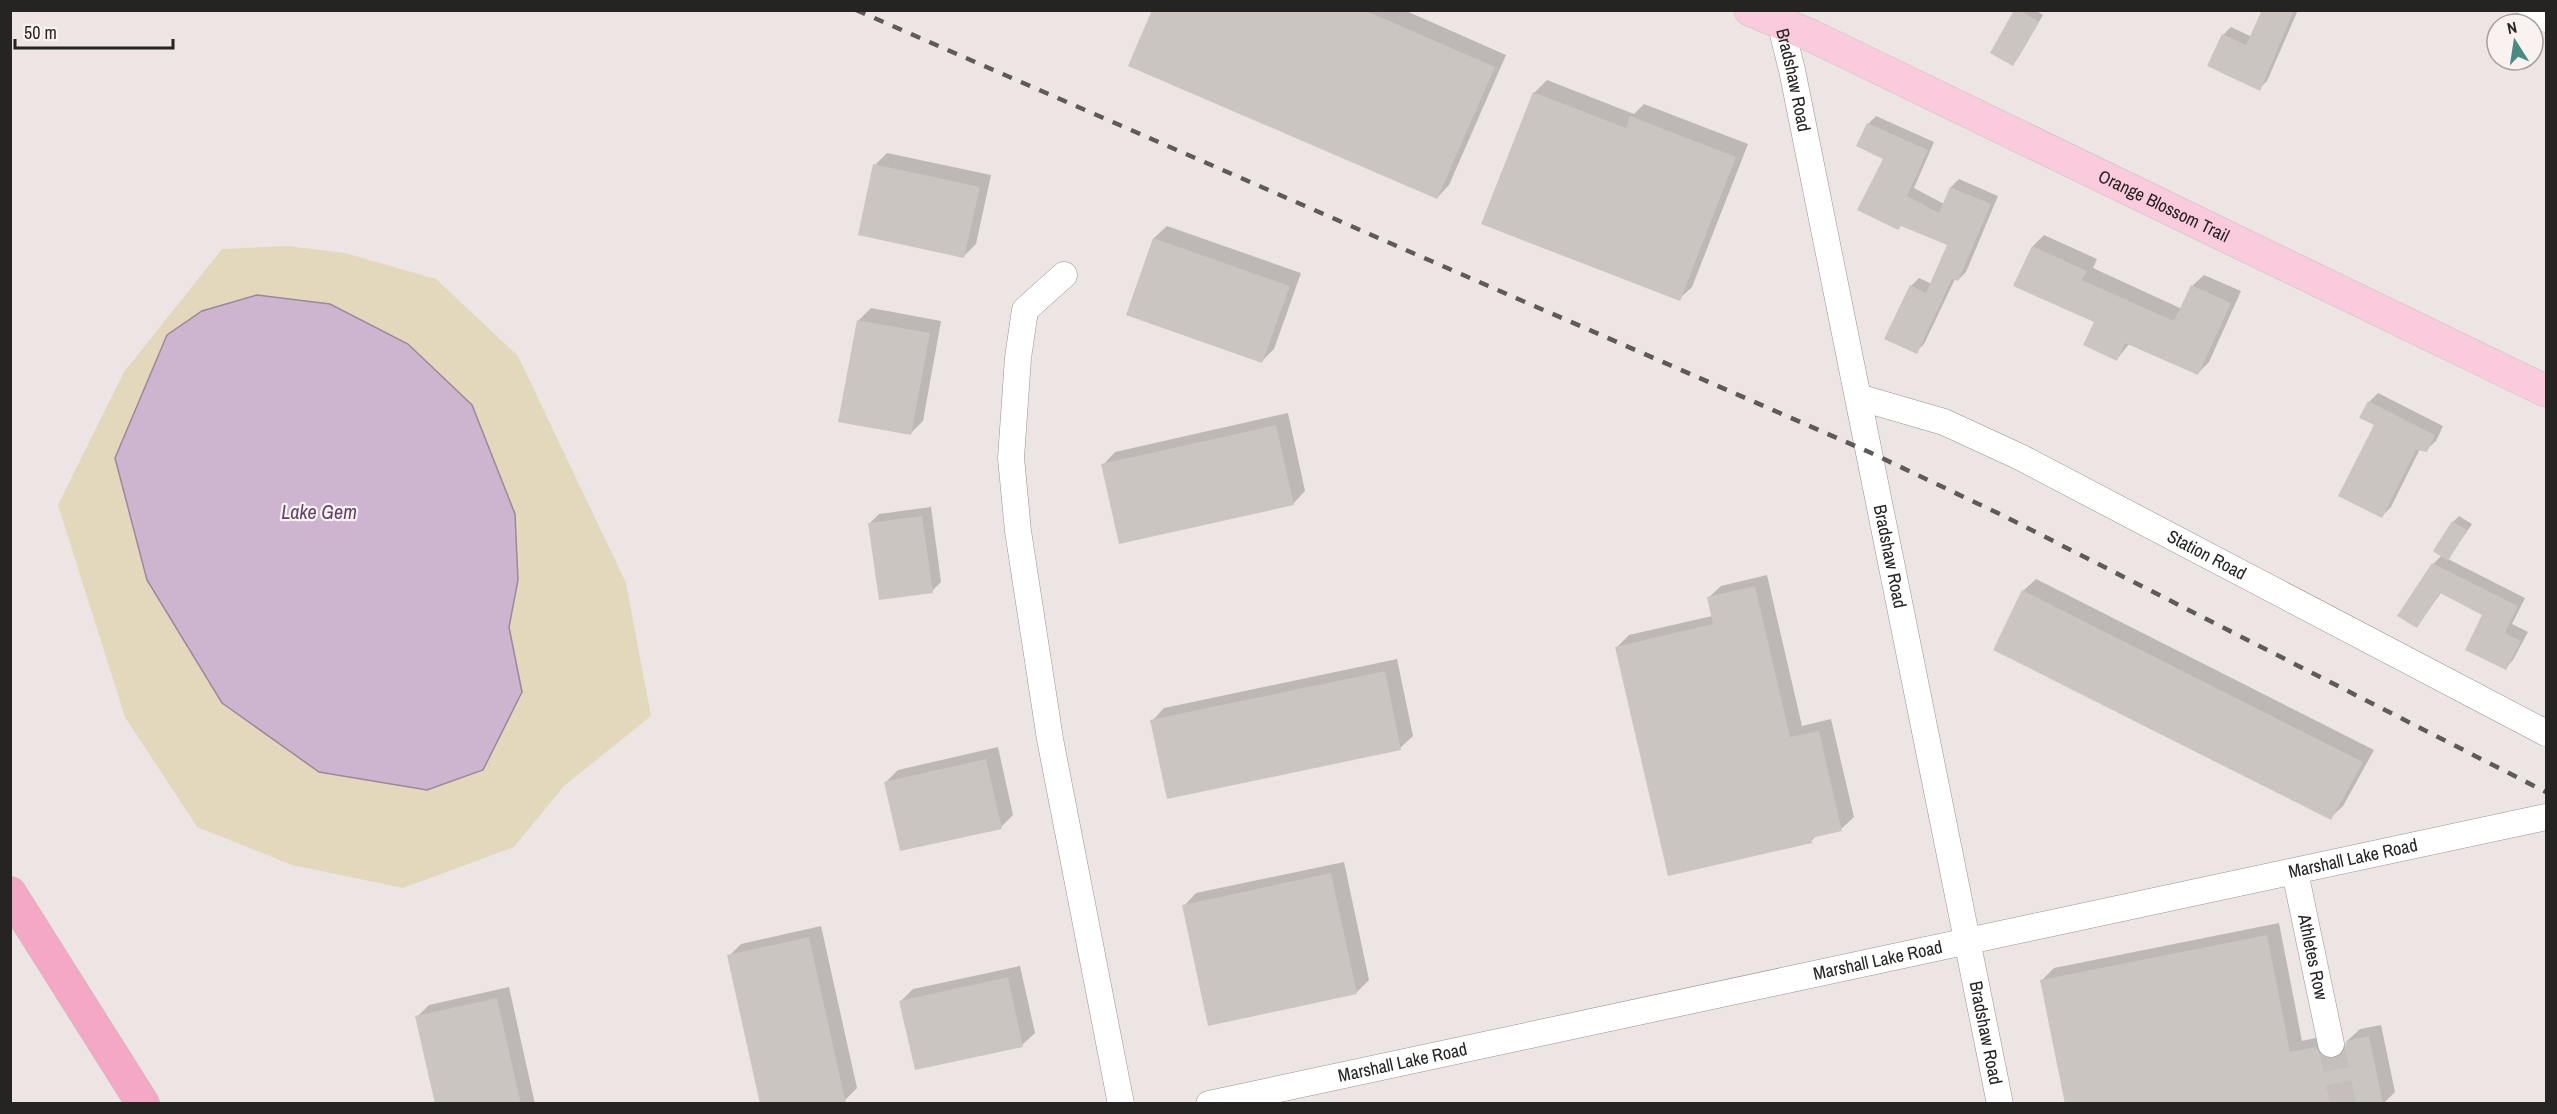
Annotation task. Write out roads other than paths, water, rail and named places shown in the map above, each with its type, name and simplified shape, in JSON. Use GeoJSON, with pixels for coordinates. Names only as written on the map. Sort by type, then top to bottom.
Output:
{"type":"FeatureCollection","features":[{"type":"Feature","properties":{"kind":"highway"},"geometry":{"type":"LineString","coordinates":[[10,893],[143,1104]]}},
{"type":"Feature","properties":{"kind":"main road","name":"Orange Blossom Trail"},"geometry":{"type":"LineString","coordinates":[[1750,10],[1774,14],[2547,391]]}},
{"type":"Feature","properties":{"kind":"street"},"geometry":{"type":"LineString","coordinates":[[2530,10],[2547,18]]}},
{"type":"Feature","properties":{"kind":"street","name":"Bradshaw Road"},"geometry":{"type":"LineString","coordinates":[[1774,14],[1858,397],[2000,1104]]}},
{"type":"Feature","properties":{"kind":"street"},"geometry":{"type":"LineString","coordinates":[[1064,275],[1025,310],[1018,358],[1011,458],[1018,531],[1050,739],[1121,1104]]}},
{"type":"Feature","properties":{"kind":"street","name":"Station Road"},"geometry":{"type":"LineString","coordinates":[[1858,397],[1944,422],[2020,457],[2547,733]]}},
{"type":"Feature","properties":{"kind":"street","name":"Marshall Lake Road"},"geometry":{"type":"LineString","coordinates":[[1209,1104],[2547,818]]}},
{"type":"Feature","properties":{"kind":"street","name":"Athletes Row"},"geometry":{"type":"LineString","coordinates":[[2295,872],[2331,1044]]}},
{"type":"Feature","properties":{"kind":"water","name":"Lake Gem"},"geometry":{"type":"Polygon","coordinates":[[[257,295],[330,304],[408,344],[472,405],[515,514],[518,580],[509,627],[522,692],[483,770],[427,790],[319,772],[222,703],[147,580],[115,458],[167,335],[202,311],[257,295]]]}},
{"type":"Feature","properties":{"kind":"tunnel"},"geometry":{"type":"LineString","coordinates":[[2331,1044],[2343,1104]]}},
{"type":"Feature","properties":{"kind":"railway"},"geometry":{"type":"LineString","coordinates":[[856,10],[1869,452],[2006,517],[2546,792]]}}]}
